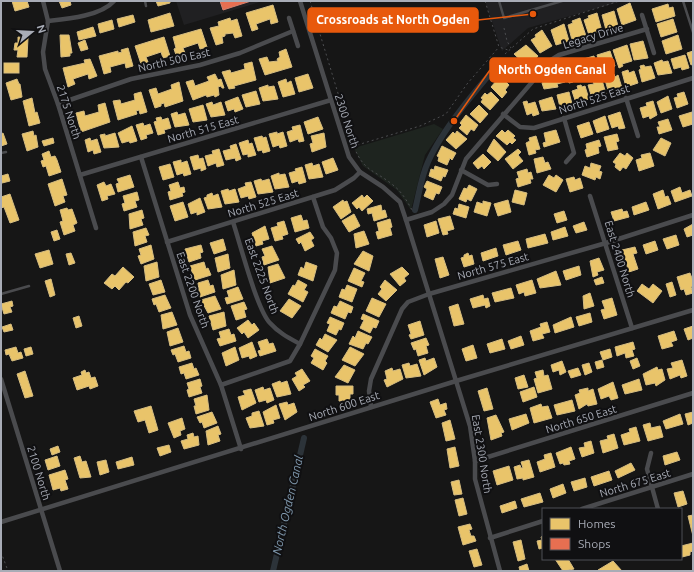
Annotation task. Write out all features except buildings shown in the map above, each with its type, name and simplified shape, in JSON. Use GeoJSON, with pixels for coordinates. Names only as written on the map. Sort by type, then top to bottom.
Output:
{"type":"FeatureCollection","features":[{"type":"Feature","properties":{"kind":"street","name":"2175 North"},"geometry":{"type":"LineString","coordinates":[[43,1],[48,21],[43,52],[44,63],[96,228]]}},
{"type":"Feature","properties":{"kind":"street"},"geometry":{"type":"LineString","coordinates":[[48,21],[80,16],[108,7],[114,1]]}},
{"type":"Feature","properties":{"kind":"street","name":"2300 North"},"geometry":{"type":"LineString","coordinates":[[300,1],[349,157],[360,172],[383,187],[400,202],[429,294]]}},
{"type":"Feature","properties":{"kind":"street"},"geometry":{"type":"LineString","coordinates":[[642,15],[654,53]]}},
{"type":"Feature","properties":{"kind":"street"},"geometry":{"type":"LineString","coordinates":[[289,18],[298,46]]}},
{"type":"Feature","properties":{"kind":"street","name":"Legacy Drive"},"geometry":{"type":"LineString","coordinates":[[406,220],[432,212],[444,204],[452,195],[466,159],[503,114],[551,60],[559,56],[647,29]]}},
{"type":"Feature","properties":{"kind":"street","name":"North 500 East"},"geometry":{"type":"LineString","coordinates":[[58,104],[131,79],[200,65],[240,53],[293,31]]}},
{"type":"Feature","properties":{"kind":"street","name":"North 525 East"},"geometry":{"type":"LineString","coordinates":[[503,114],[520,127],[534,128],[693,78]]}},
{"type":"Feature","properties":{"kind":"street"},"geometry":{"type":"LineString","coordinates":[[626,98],[638,136]]}},
{"type":"Feature","properties":{"kind":"street","name":"North 515 East"},"geometry":{"type":"LineString","coordinates":[[80,175],[331,100]]}},
{"type":"Feature","properties":{"kind":"street"},"geometry":{"type":"LineString","coordinates":[[564,118],[574,153],[566,162]]}},
{"type":"Feature","properties":{"kind":"street","name":"East 2200 North"},"geometry":{"type":"LineString","coordinates":[[140,157],[190,315],[221,385],[241,448]]}},
{"type":"Feature","properties":{"kind":"street"},"geometry":{"type":"LineString","coordinates":[[461,170],[488,185],[497,184]]}},
{"type":"Feature","properties":{"kind":"street","name":"North 525 East"},"geometry":{"type":"LineString","coordinates":[[167,242],[335,190],[354,178],[360,172]]}},
{"type":"Feature","properties":{"kind":"street","name":"East 2400 North"},"geometry":{"type":"LineString","coordinates":[[590,196],[632,328]]}},
{"type":"Feature","properties":{"kind":"street"},"geometry":{"type":"LineString","coordinates":[[221,385],[290,361],[300,344],[335,270],[337,253],[324,226],[313,197]]}},
{"type":"Feature","properties":{"kind":"street","name":"North 575 East"},"geometry":{"type":"LineString","coordinates":[[371,407],[369,391],[371,379],[402,309],[408,302],[429,294],[606,243],[693,215]]}},
{"type":"Feature","properties":{"kind":"street","name":"East 2225 North"},"geometry":{"type":"LineString","coordinates":[[233,222],[260,305],[269,322],[282,335],[300,344]]}},
{"type":"Feature","properties":{"kind":"street","name":"East 2300 North"},"geometry":{"type":"LineString","coordinates":[[429,294],[470,426],[475,461],[475,479],[500,571]]}},
{"type":"Feature","properties":{"kind":"street","name":"North 600 East"},"geometry":{"type":"LineString","coordinates":[[1,522],[371,407],[693,310]]}},
{"type":"Feature","properties":{"kind":"street","name":"2100 North"},"geometry":{"type":"LineString","coordinates":[[1,379],[60,571]]}},
{"type":"Feature","properties":{"kind":"street","name":"North 650 East"},"geometry":{"type":"LineString","coordinates":[[475,461],[693,393]]}},
{"type":"Feature","properties":{"kind":"street"},"geometry":{"type":"LineString","coordinates":[[651,453],[647,469],[658,508]]}},
{"type":"Feature","properties":{"kind":"street","name":"North 675 East"},"geometry":{"type":"LineString","coordinates":[[585,508],[693,474]]}},
{"type":"Feature","properties":{"kind":"street"},"geometry":{"type":"LineString","coordinates":[[490,538],[542,521]]}},
{"type":"Feature","properties":{"kind":"lane"},"geometry":{"type":"LineString","coordinates":[[145,1],[146,6]]}},
{"type":"Feature","properties":{"kind":"lane"},"geometry":{"type":"LineString","coordinates":[[499,1],[504,18],[562,1]]}},
{"type":"Feature","properties":{"kind":"lane"},"geometry":{"type":"LineString","coordinates":[[683,1],[693,32]]}},
{"type":"Feature","properties":{"kind":"lane"},"geometry":{"type":"LineString","coordinates":[[1,153],[6,152]]}},
{"type":"Feature","properties":{"kind":"lane"},"geometry":{"type":"LineString","coordinates":[[1,294],[29,286]]}},
{"type":"Feature","properties":{"kind":"path"},"geometry":{"type":"LineString","coordinates":[[310,1],[354,146],[362,162],[369,170],[394,185],[404,196],[412,210]]}},
{"type":"Feature","properties":{"kind":"path"},"geometry":{"type":"LineString","coordinates":[[485,1],[499,48]]}},
{"type":"Feature","properties":{"kind":"path"},"geometry":{"type":"LineString","coordinates":[[505,54],[533,29],[619,1]]}},
{"type":"Feature","properties":{"kind":"path"},"geometry":{"type":"LineString","coordinates":[[504,28],[507,41],[512,48]]}},
{"type":"Feature","properties":{"kind":"path"},"geometry":{"type":"LineString","coordinates":[[354,146],[420,126],[446,114],[467,84],[499,48]]}},
{"type":"Feature","properties":{"kind":"path"},"geometry":{"type":"LineString","coordinates":[[499,48],[509,51]]}},
{"type":"Feature","properties":{"kind":"path"},"geometry":{"type":"LineString","coordinates":[[1,552],[8,571]]}},
{"type":"Feature","properties":{"kind":"shaded area"},"geometry":{"type":"Polygon","coordinates":[[[176,1],[263,1],[184,25],[176,1]]]}},
{"type":"Feature","properties":{"kind":"shaded area"},"geometry":{"type":"Polygon","coordinates":[[[485,1],[623,1],[528,28],[502,51],[485,1]]]}},
{"type":"Feature","properties":{"kind":"shaded area"},"geometry":{"type":"Polygon","coordinates":[[[434,124],[443,129],[425,155],[411,210],[397,190],[363,166],[354,148],[434,124]]]}},
{"type":"Feature","properties":{"kind":"waterway","name":"North Ogden Canal"},"geometry":{"type":"LineString","coordinates":[[415,210],[420,186],[434,149],[451,122],[501,61]]}},
{"type":"Feature","properties":{"kind":"waterway","name":"North Ogden Canal"},"geometry":{"type":"LineString","coordinates":[[273,571],[304,438]]}},
{"type":"Feature","properties":{"kind":"place","name":"Crossroads at North Ogden"},"geometry":{"type":"Point","coordinates":[533,14]}},
{"type":"Feature","properties":{"kind":"place","name":"North Ogden Canal"},"geometry":{"type":"Point","coordinates":[454,121]}}]}
